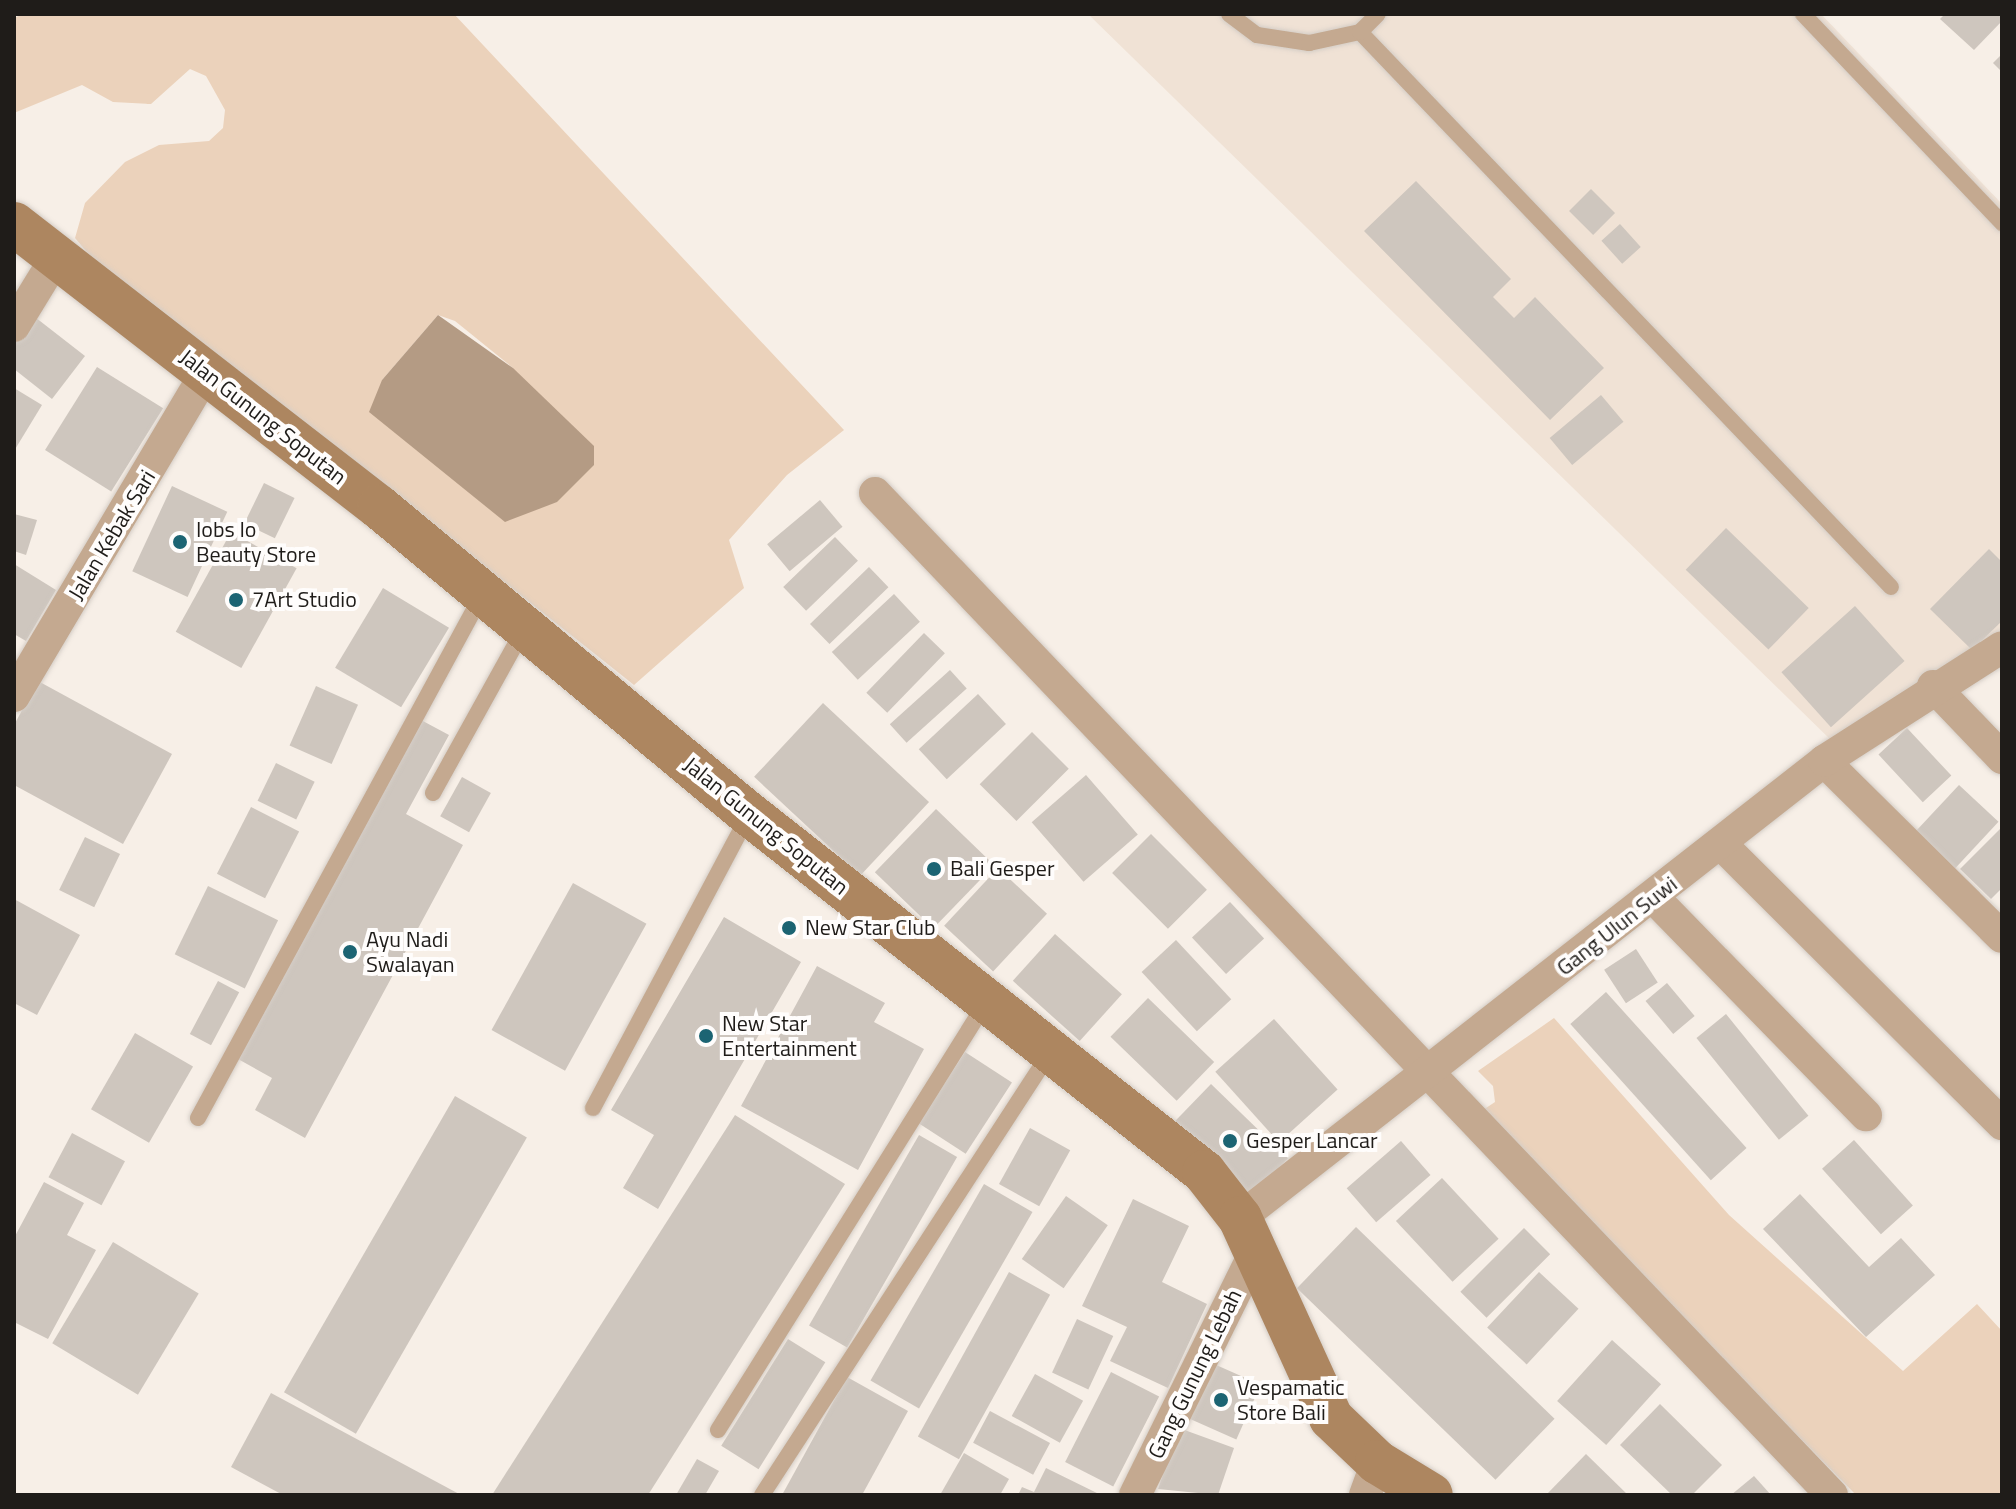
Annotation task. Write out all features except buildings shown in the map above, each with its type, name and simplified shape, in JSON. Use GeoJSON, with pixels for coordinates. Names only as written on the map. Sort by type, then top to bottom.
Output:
{"type":"FeatureCollection","features":[{"type":"Feature","properties":{"kind":"main road","name":"Jalan Gunung Soputan"},"geometry":{"type":"LineString","coordinates":[[14,224],[55,259],[206,372],[525,628],[749,814],[1204,1172],[1248,1235],[1331,1418],[1371,1478],[1431,1495]]}},
{"type":"Feature","properties":{"kind":"street"},"geometry":{"type":"LineString","coordinates":[[14,326],[55,259]]}},
{"type":"Feature","properties":{"kind":"street","name":"Jalan Kebak Sari"},"geometry":{"type":"LineString","coordinates":[[14,696],[206,372]]}},
{"type":"Feature","properties":{"kind":"street"},"geometry":{"type":"LineString","coordinates":[[875,493],[1832,1495]]}},
{"type":"Feature","properties":{"kind":"street","name":"Gang Ulun Suwi"},"geometry":{"type":"LineString","coordinates":[[1248,1235],[1427,1074],[1723,846],[1824,761],[1933,686],[2002,647]]}},
{"type":"Feature","properties":{"kind":"street"},"geometry":{"type":"LineString","coordinates":[[1933,686],[2002,758]]}},
{"type":"Feature","properties":{"kind":"street"},"geometry":{"type":"LineString","coordinates":[[1824,761],[2002,937]]}},
{"type":"Feature","properties":{"kind":"street"},"geometry":{"type":"LineString","coordinates":[[1723,846],[2002,1124]]}},
{"type":"Feature","properties":{"kind":"street"},"geometry":{"type":"LineString","coordinates":[[1653,897],[1866,1115]]}},
{"type":"Feature","properties":{"kind":"street","name":"Gang Gunung Lebah"},"geometry":{"type":"LineString","coordinates":[[1135,1495],[1248,1235]]}},
{"type":"Feature","properties":{"kind":"lane"},"geometry":{"type":"LineString","coordinates":[[1229,14],[1257,35],[1309,43],[1360,32],[1378,14]]}},
{"type":"Feature","properties":{"kind":"lane"},"geometry":{"type":"LineString","coordinates":[[1803,14],[2002,223]]}},
{"type":"Feature","properties":{"kind":"lane"},"geometry":{"type":"LineString","coordinates":[[1360,32],[1891,587]]}},
{"type":"Feature","properties":{"kind":"lane"},"geometry":{"type":"LineString","coordinates":[[198,1118],[483,594]]}},
{"type":"Feature","properties":{"kind":"lane"},"geometry":{"type":"LineString","coordinates":[[433,793],[525,628]]}},
{"type":"Feature","properties":{"kind":"lane"},"geometry":{"type":"LineString","coordinates":[[593,1108],[749,814]]}},
{"type":"Feature","properties":{"kind":"lane"},"geometry":{"type":"LineString","coordinates":[[718,1430],[988,999]]}},
{"type":"Feature","properties":{"kind":"lane"},"geometry":{"type":"LineString","coordinates":[[762,1495],[1051,1050]]}},
{"type":"Feature","properties":{"kind":"shaded area"},"geometry":{"type":"Polygon","coordinates":[[[23,14],[454,14],[844,430],[787,475],[729,540],[744,588],[634,685],[146,298],[114,284],[75,238],[85,203],[125,162],[159,145],[209,141],[223,128],[225,110],[206,76],[190,69],[151,104],[113,102],[82,85],[14,113],[14,18],[23,14]],[[438,315],[382,380],[513,368],[455,321],[438,315]]]}},
{"type":"Feature","properties":{"kind":"shaded area"},"geometry":{"type":"Polygon","coordinates":[[[1088,14],[1821,14],[2002,204],[2002,648],[1837,746],[1088,14]]]}},
{"type":"Feature","properties":{"kind":"shaded area"},"geometry":{"type":"Polygon","coordinates":[[[438,315],[513,368],[594,446],[594,465],[557,502],[505,522],[369,412],[382,380],[438,315]]]}},
{"type":"Feature","properties":{"kind":"shaded area"},"geometry":{"type":"Polygon","coordinates":[[[1554,1018],[1729,1215],[1903,1371],[1977,1304],[2002,1331],[2002,1495],[1856,1495],[1480,1112],[1495,1102],[1493,1086],[1478,1071],[1554,1018]]]}},
{"type":"Feature","properties":{"kind":"place","name":"Iobs Io Beauty Store"},"geometry":{"type":"Point","coordinates":[180,542]}},
{"type":"Feature","properties":{"kind":"place","name":"7Art Studio"},"geometry":{"type":"Point","coordinates":[236,600]}},
{"type":"Feature","properties":{"kind":"place","name":"Bali Gesper"},"geometry":{"type":"Point","coordinates":[934,869]}},
{"type":"Feature","properties":{"kind":"place","name":"New Star Club"},"geometry":{"type":"Point","coordinates":[789,928]}},
{"type":"Feature","properties":{"kind":"place","name":"Ayu Nadi Swalayan"},"geometry":{"type":"Point","coordinates":[350,952]}},
{"type":"Feature","properties":{"kind":"place","name":"New Star Entertainment"},"geometry":{"type":"Point","coordinates":[706,1036]}},
{"type":"Feature","properties":{"kind":"place","name":"Gesper Lancar"},"geometry":{"type":"Point","coordinates":[1230,1141]}},
{"type":"Feature","properties":{"kind":"place","name":"Vespamatic Store Bali"},"geometry":{"type":"Point","coordinates":[1221,1400]}}]}
